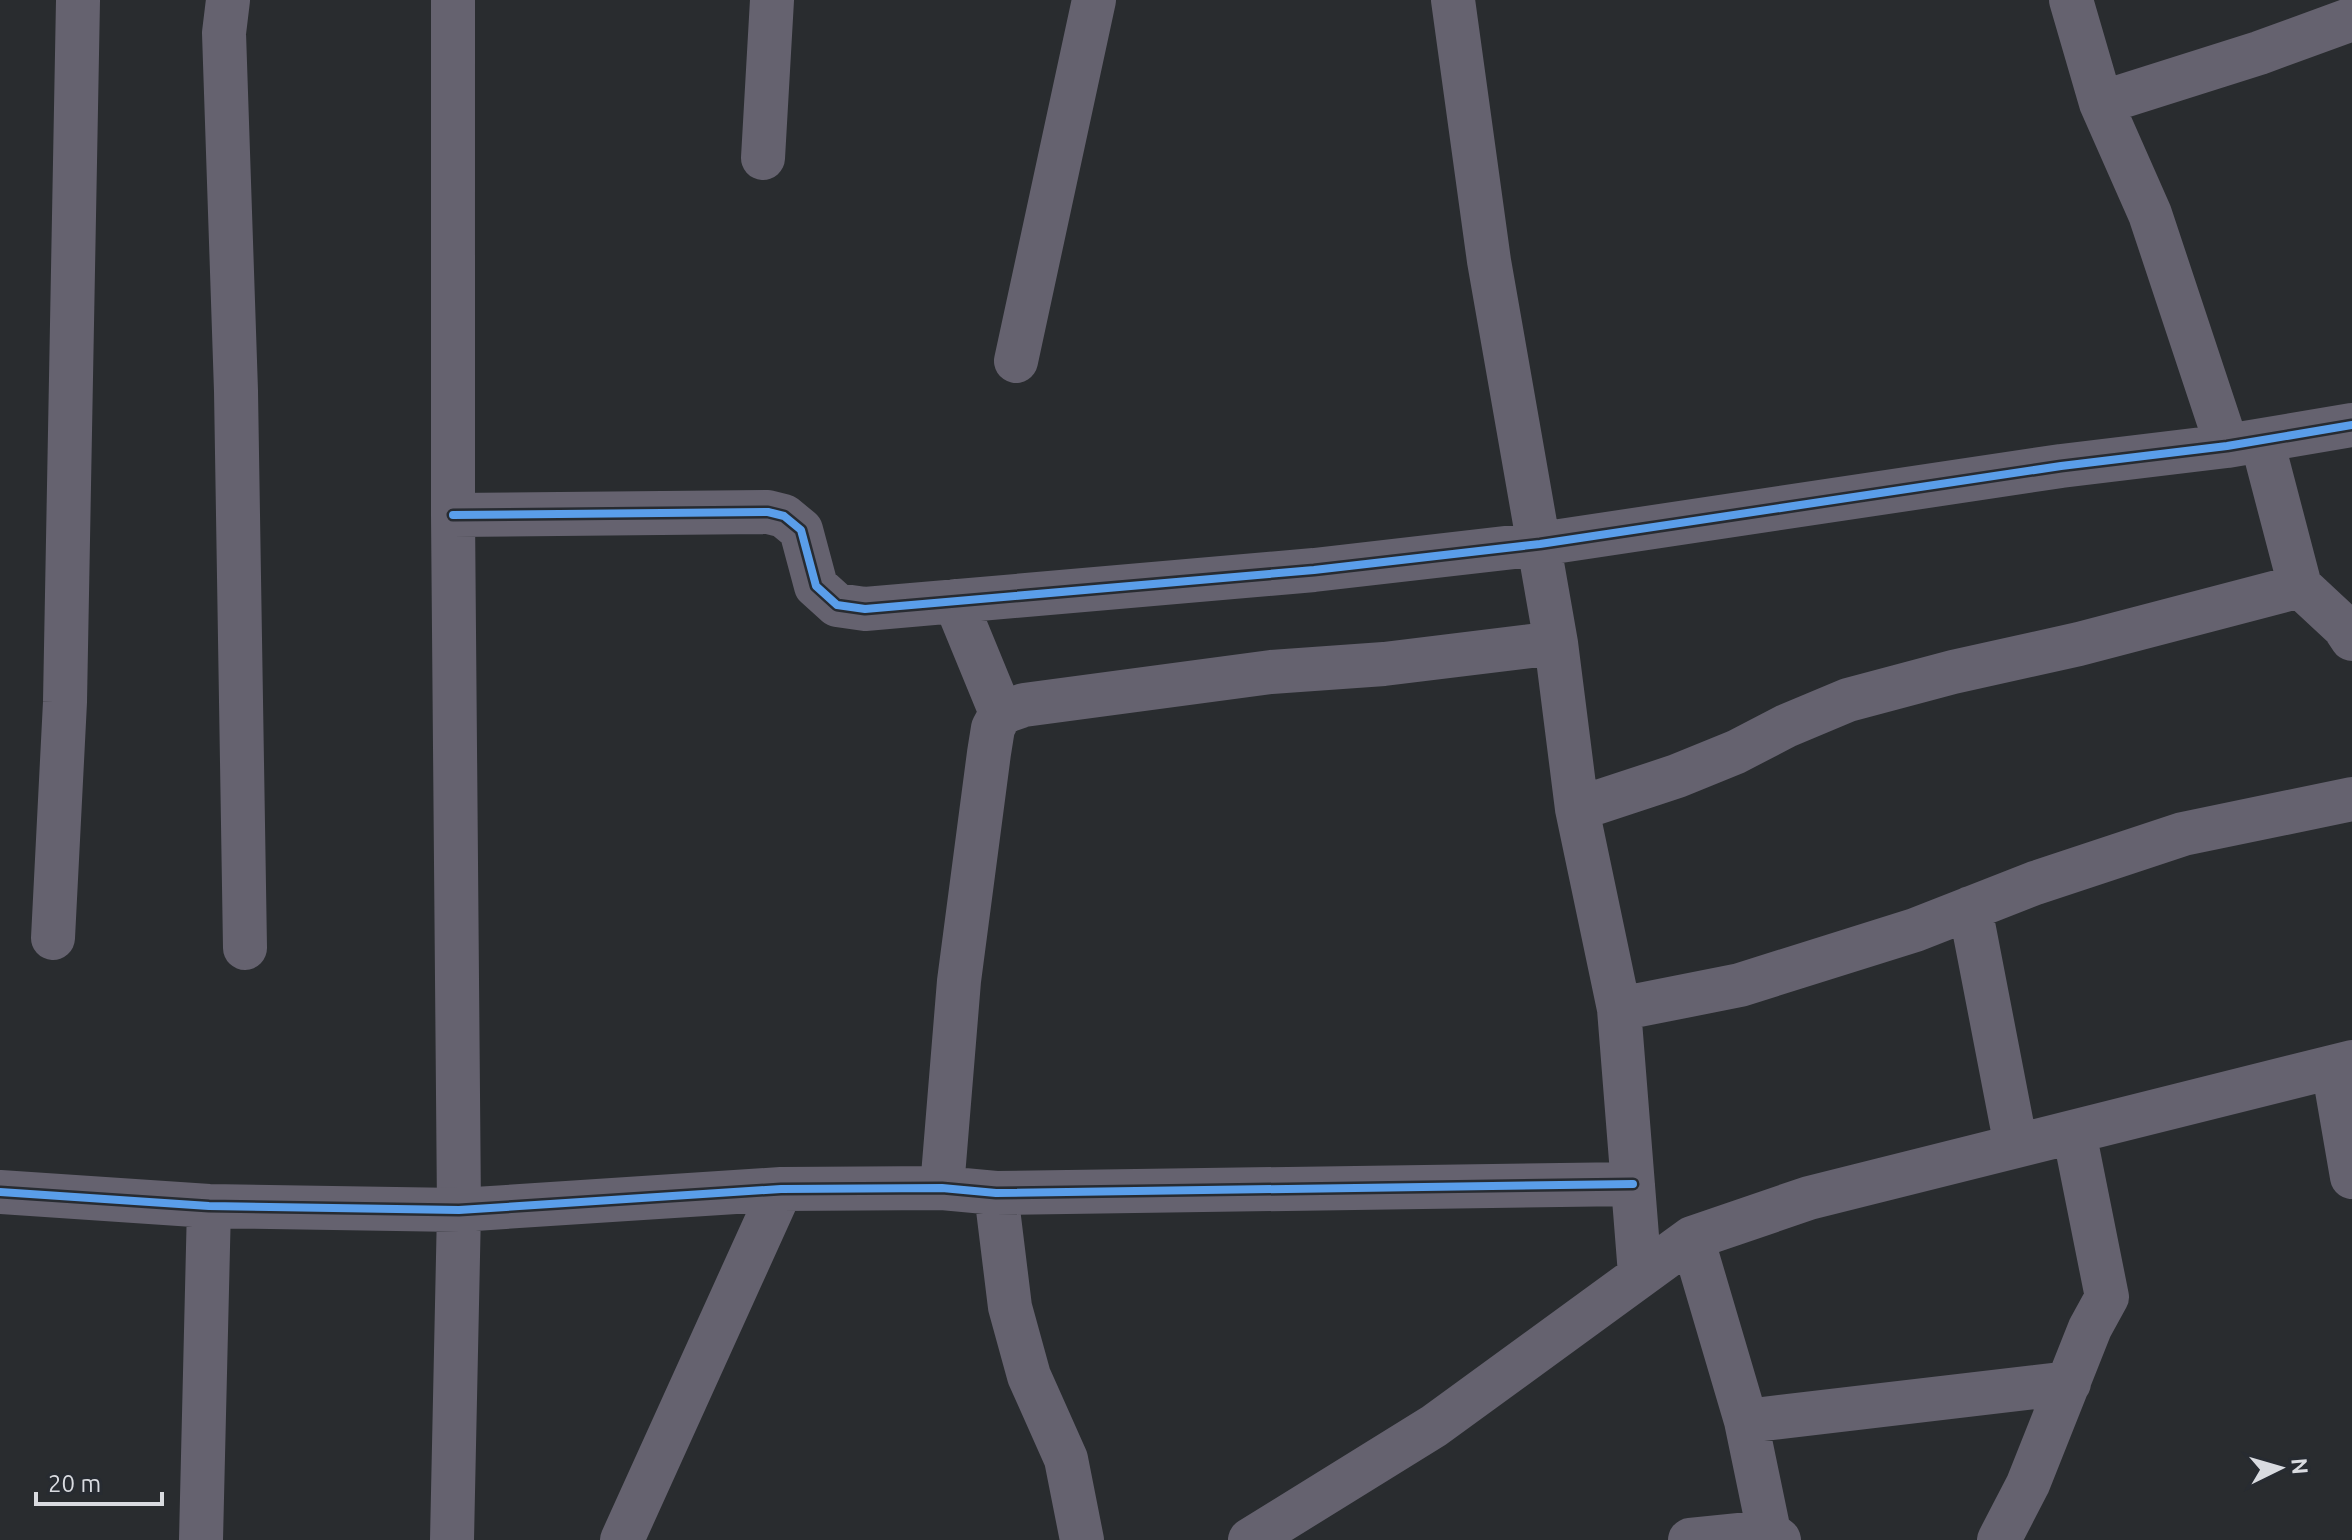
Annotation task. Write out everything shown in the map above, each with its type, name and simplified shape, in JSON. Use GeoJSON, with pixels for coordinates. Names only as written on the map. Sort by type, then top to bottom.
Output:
{"type":"FeatureCollection","features":[{"type":"Feature","properties":{"kind":"street"},"geometry":{"type":"LineString","coordinates":[[53,938],[65,702],[78,0]]}},
{"type":"Feature","properties":{"kind":"street"},"geometry":{"type":"LineString","coordinates":[[228,0],[224,33],[236,391],[245,948]]}},
{"type":"Feature","properties":{"kind":"street"},"geometry":{"type":"LineString","coordinates":[[452,1540],[459,1210],[453,515],[453,0]]}},
{"type":"Feature","properties":{"kind":"street"},"geometry":{"type":"LineString","coordinates":[[763,158],[772,0]]}},
{"type":"Feature","properties":{"kind":"street"},"geometry":{"type":"LineString","coordinates":[[1016,361],[1094,0]]}},
{"type":"Feature","properties":{"kind":"street"},"geometry":{"type":"LineString","coordinates":[[1453,0],[1489,261],[1556,643],[1577,809],[1619,1009],[1640,1274]]}},
{"type":"Feature","properties":{"kind":"street"},"geometry":{"type":"LineString","coordinates":[[2071,0],[2101,103],[2245,444],[2300,586],[2344,627],[2352,639]]}},
{"type":"Feature","properties":{"kind":"street"},"geometry":{"type":"LineString","coordinates":[[2101,103],[2259,53],[2352,19]]}},
{"type":"Feature","properties":{"kind":"street"},"geometry":{"type":"LineString","coordinates":[[453,515],[768,512],[784,516],[801,530],[816,586],[837,605],[865,609],[1314,570],[1540,544],[2061,466],[2245,444],[2352,425]]}},
{"type":"Feature","properties":{"kind":"street"},"geometry":{"type":"LineString","coordinates":[[1577,809],[1689,771],[1848,700],[2300,586]]}},
{"type":"Feature","properties":{"kind":"street"},"geometry":{"type":"LineString","coordinates":[[955,601],[1001,713]]}},
{"type":"Feature","properties":{"kind":"street"},"geometry":{"type":"LineString","coordinates":[[942,1188],[959,981],[993,728],[1001,713],[1024,705],[1271,672],[1384,664],[1556,643]]}},
{"type":"Feature","properties":{"kind":"street"},"geometry":{"type":"LineString","coordinates":[[1619,1009],[1740,985],[1915,930],[2035,883],[2183,834],[2352,799]]}},
{"type":"Feature","properties":{"kind":"street"},"geometry":{"type":"LineString","coordinates":[[1970,908],[2016,1146]]}},
{"type":"Feature","properties":{"kind":"street"},"geometry":{"type":"LineString","coordinates":[[1256,1538],[1434,1426],[1692,1238],[1809,1198],[2342,1064],[2352,1177]]}},
{"type":"Feature","properties":{"kind":"street"},"geometry":{"type":"LineString","coordinates":[[1999,1540],[2028,1484],[2090,1328],[2107,1297],[2074,1132]]}},
{"type":"Feature","properties":{"kind":"street"},"geometry":{"type":"LineString","coordinates":[[12,1192],[209,1206],[459,1210],[781,1189],[942,1188],[996,1193],[1633,1184]]}},
{"type":"Feature","properties":{"kind":"street"},"geometry":{"type":"LineString","coordinates":[[622,1540],[781,1189]]}},
{"type":"Feature","properties":{"kind":"street"},"geometry":{"type":"LineString","coordinates":[[996,1193],[1010,1307],[1029,1376],[1066,1459],[1082,1540]]}},
{"type":"Feature","properties":{"kind":"street"},"geometry":{"type":"LineString","coordinates":[[201,1540],[209,1206]]}},
{"type":"Feature","properties":{"kind":"street"},"geometry":{"type":"LineString","coordinates":[[1690,1540],[1774,1536],[1746,1421],[1692,1238]]}},
{"type":"Feature","properties":{"kind":"street"},"geometry":{"type":"LineString","coordinates":[[1746,1421],[2069,1383]]}},
{"type":"Feature","properties":{"kind":"cycle path"},"geometry":{"type":"LineString","coordinates":[[453,515],[768,512],[784,516],[801,530],[816,586],[837,605],[865,609],[1314,570],[1540,544],[2061,466],[2227,446],[2352,425]]}},
{"type":"Feature","properties":{"kind":"cycle path"},"geometry":{"type":"LineString","coordinates":[[0,1192],[209,1206],[459,1210],[781,1189],[942,1188],[996,1193],[1633,1184]]}}]}
